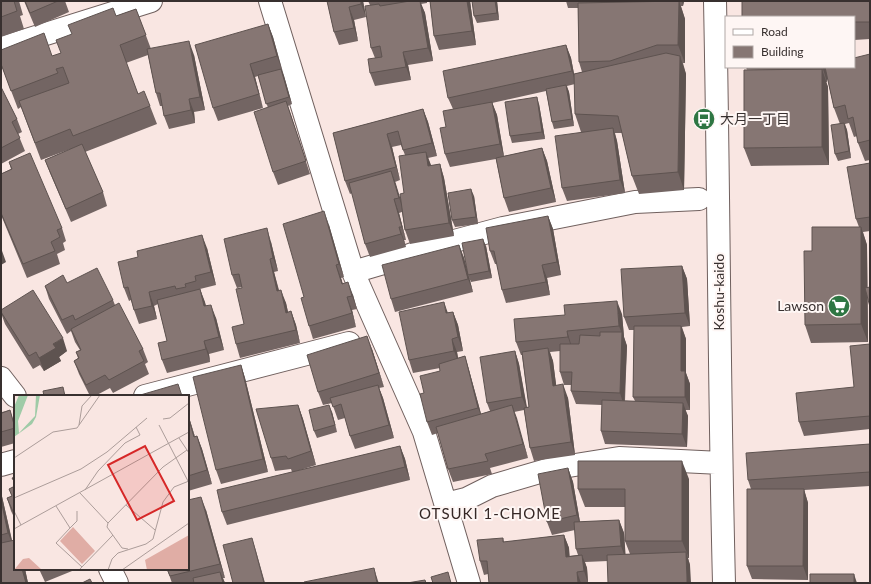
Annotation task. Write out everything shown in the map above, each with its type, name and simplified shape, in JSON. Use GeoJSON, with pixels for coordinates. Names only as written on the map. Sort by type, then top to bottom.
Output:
{"type":"FeatureCollection","features":[{"type":"Feature","properties":{"kind":"street"},"geometry":{"type":"LineString","coordinates":[[1,48],[151,1]]}},
{"type":"Feature","properties":{"kind":"street"},"geometry":{"type":"LineString","coordinates":[[270,1],[353,272],[424,432],[469,583]]}},
{"type":"Feature","properties":{"kind":"street","name":"Koshu-kaido"},"geometry":{"type":"LineString","coordinates":[[715,1],[724,583]]}},
{"type":"Feature","properties":{"kind":"street"},"geometry":{"type":"LineString","coordinates":[[353,272],[432,247],[503,228],[635,202],[699,200]]}},
{"type":"Feature","properties":{"kind":"street"},"geometry":{"type":"LineString","coordinates":[[149,395],[381,335]]}},
{"type":"Feature","properties":{"kind":"street"},"geometry":{"type":"LineString","coordinates":[[1,378],[14,395]]}},
{"type":"Feature","properties":{"kind":"street"},"geometry":{"type":"LineString","coordinates":[[446,504],[466,499],[498,484],[558,467],[619,458],[721,463]]}},
{"type":"Feature","properties":{"kind":"street"},"geometry":{"type":"LineString","coordinates":[[1,465],[14,461]]}},
{"type":"Feature","properties":{"kind":"street"},"geometry":{"type":"LineString","coordinates":[[110,570],[117,583]]}},
{"type":"Feature","properties":{"kind":"building"},"geometry":{"type":"Polygon","coordinates":[[[1,1],[14,1],[17,11],[1,17],[1,1]]]}},
{"type":"Feature","properties":{"kind":"building"},"geometry":{"type":"Polygon","coordinates":[[[25,1],[58,1],[30,13],[25,1]]]}},
{"type":"Feature","properties":{"kind":"building"},"geometry":{"type":"Polygon","coordinates":[[[327,1],[361,1],[361,4],[349,7],[354,28],[334,32],[327,1]]]}},
{"type":"Feature","properties":{"kind":"building"},"geometry":{"type":"Polygon","coordinates":[[[410,1],[420,1],[428,48],[403,52],[406,67],[370,73],[368,59],[382,57],[380,46],[371,48],[365,6],[379,4],[380,6],[410,1]]]}},
{"type":"Feature","properties":{"kind":"building"},"geometry":{"type":"Polygon","coordinates":[[[430,1],[467,1],[472,31],[434,36],[430,1]]]}},
{"type":"Feature","properties":{"kind":"building"},"geometry":{"type":"Polygon","coordinates":[[[472,1],[495,1],[497,13],[474,16],[472,1]]]}},
{"type":"Feature","properties":{"kind":"building"},"geometry":{"type":"Polygon","coordinates":[[[679,1],[678,45],[657,45],[610,61],[579,62],[578,3],[679,1]]]}},
{"type":"Feature","properties":{"kind":"building"},"geometry":{"type":"Polygon","coordinates":[[[742,1],[870,1],[870,22],[855,22],[855,16],[742,16],[742,1]]]}},
{"type":"Feature","properties":{"kind":"building"},"geometry":{"type":"Polygon","coordinates":[[[113,8],[116,16],[136,9],[146,35],[120,45],[138,94],[144,91],[150,106],[73,136],[70,129],[35,143],[19,101],[69,83],[63,67],[56,69],[58,73],[11,91],[1,64],[1,50],[44,33],[52,56],[61,53],[56,40],[72,34],[68,25],[113,8]]]}},
{"type":"Feature","properties":{"kind":"building"},"geometry":{"type":"Polygon","coordinates":[[[268,24],[277,56],[250,64],[259,94],[213,108],[195,45],[268,24]]]}},
{"type":"Feature","properties":{"kind":"building"},"geometry":{"type":"Polygon","coordinates":[[[189,41],[200,97],[189,99],[191,110],[164,116],[160,93],[156,93],[147,49],[189,41]]]}},
{"type":"Feature","properties":{"kind":"building"},"geometry":{"type":"Polygon","coordinates":[[[566,45],[572,71],[448,98],[443,71],[566,45]]]}},
{"type":"Feature","properties":{"kind":"building"},"geometry":{"type":"Polygon","coordinates":[[[666,53],[680,56],[678,172],[632,176],[618,116],[575,114],[574,74],[666,53]]]}},
{"type":"Feature","properties":{"kind":"building"},"geometry":{"type":"Polygon","coordinates":[[[870,54],[870,140],[858,143],[853,117],[848,119],[845,105],[834,108],[825,68],[855,68],[855,58],[870,54]]]}},
{"type":"Feature","properties":{"kind":"building"},"geometry":{"type":"Polygon","coordinates":[[[747,68],[823,68],[823,69],[747,68]]]}},
{"type":"Feature","properties":{"kind":"building"},"geometry":{"type":"Polygon","coordinates":[[[281,69],[289,97],[266,104],[258,75],[281,69]]]}},
{"type":"Feature","properties":{"kind":"building"},"geometry":{"type":"Polygon","coordinates":[[[822,69],[822,147],[744,148],[744,70],[822,69]]]}},
{"type":"Feature","properties":{"kind":"building"},"geometry":{"type":"Polygon","coordinates":[[[566,85],[572,119],[552,122],[546,89],[566,85]]]}},
{"type":"Feature","properties":{"kind":"building"},"geometry":{"type":"Polygon","coordinates":[[[1,87],[17,119],[12,122],[20,138],[1,148],[1,87]]]}},
{"type":"Feature","properties":{"kind":"building"},"geometry":{"type":"Polygon","coordinates":[[[537,97],[542,132],[510,136],[505,102],[537,97]]]}},
{"type":"Feature","properties":{"kind":"building"},"geometry":{"type":"Polygon","coordinates":[[[286,101],[306,161],[273,172],[254,112],[286,101]]]}},
{"type":"Feature","properties":{"kind":"building"},"geometry":{"type":"Polygon","coordinates":[[[492,102],[500,144],[445,154],[440,128],[446,127],[443,111],[492,102]]]}},
{"type":"Feature","properties":{"kind":"building"},"geometry":{"type":"Polygon","coordinates":[[[423,109],[432,143],[403,150],[398,131],[387,134],[396,167],[345,181],[333,133],[423,109]]]}},
{"type":"Feature","properties":{"kind":"building"},"geometry":{"type":"Polygon","coordinates":[[[844,123],[849,151],[835,154],[831,125],[844,123]]]}},
{"type":"Feature","properties":{"kind":"building"},"geometry":{"type":"Polygon","coordinates":[[[613,128],[620,180],[562,188],[555,136],[613,128]]]}},
{"type":"Feature","properties":{"kind":"building"},"geometry":{"type":"Polygon","coordinates":[[[82,144],[103,192],[66,209],[45,160],[82,144]]]}},
{"type":"Feature","properties":{"kind":"building"},"geometry":{"type":"Polygon","coordinates":[[[542,148],[551,188],[504,198],[496,158],[542,148]]]}},
{"type":"Feature","properties":{"kind":"building"},"geometry":{"type":"Polygon","coordinates":[[[426,152],[428,166],[440,164],[449,223],[405,230],[400,194],[404,193],[399,156],[426,152]]]}},
{"type":"Feature","properties":{"kind":"building"},"geometry":{"type":"Polygon","coordinates":[[[30,153],[62,228],[57,230],[60,237],[51,242],[55,251],[23,264],[1,213],[1,174],[12,169],[9,162],[30,153]]]}},
{"type":"Feature","properties":{"kind":"building"},"geometry":{"type":"Polygon","coordinates":[[[870,163],[870,217],[856,219],[847,167],[870,163]]]}},
{"type":"Feature","properties":{"kind":"building"},"geometry":{"type":"Polygon","coordinates":[[[391,171],[399,198],[394,199],[402,227],[399,227],[401,234],[365,244],[349,183],[391,171]]]}},
{"type":"Feature","properties":{"kind":"building"},"geometry":{"type":"Polygon","coordinates":[[[471,189],[476,217],[452,220],[448,193],[471,189]]]}},
{"type":"Feature","properties":{"kind":"building"},"geometry":{"type":"Polygon","coordinates":[[[324,211],[339,264],[336,265],[342,284],[348,282],[352,296],[347,297],[352,313],[309,326],[301,298],[304,297],[283,224],[324,211]]]}},
{"type":"Feature","properties":{"kind":"building"},"geometry":{"type":"Polygon","coordinates":[[[548,216],[557,262],[542,265],[546,282],[502,290],[494,251],[490,251],[486,228],[548,216]]]}},
{"type":"Feature","properties":{"kind":"building","name":"Lawson"},"geometry":{"type":"Polygon","coordinates":[[[812,227],[861,227],[861,324],[805,325],[804,251],[812,251],[812,227]]]}},
{"type":"Feature","properties":{"kind":"building"},"geometry":{"type":"Polygon","coordinates":[[[267,228],[273,258],[270,259],[277,291],[281,290],[286,313],[291,311],[296,330],[236,344],[232,327],[244,324],[236,289],[242,288],[239,274],[232,275],[224,239],[267,228]]]}},
{"type":"Feature","properties":{"kind":"building"},"geometry":{"type":"Polygon","coordinates":[[[202,235],[211,272],[195,276],[196,281],[185,284],[186,287],[176,289],[175,286],[149,292],[152,306],[134,310],[128,287],[124,288],[118,262],[138,257],[137,251],[202,235]]]}},
{"type":"Feature","properties":{"kind":"building"},"geometry":{"type":"Polygon","coordinates":[[[483,239],[489,271],[468,275],[462,243],[483,239]]]}},
{"type":"Feature","properties":{"kind":"building"},"geometry":{"type":"Polygon","coordinates":[[[459,245],[468,279],[391,299],[382,265],[459,245]]]}},
{"type":"Feature","properties":{"kind":"building"},"geometry":{"type":"Polygon","coordinates":[[[682,266],[685,313],[624,317],[621,269],[682,266]]]}},
{"type":"Feature","properties":{"kind":"building"},"geometry":{"type":"Polygon","coordinates":[[[97,268],[113,300],[75,320],[73,315],[62,320],[45,286],[63,275],[67,283],[97,268]]]}},
{"type":"Feature","properties":{"kind":"building"},"geometry":{"type":"Polygon","coordinates":[[[870,287],[870,307],[865,288],[870,287]]]}},
{"type":"Feature","properties":{"kind":"building"},"geometry":{"type":"Polygon","coordinates":[[[200,289],[204,306],[211,305],[219,337],[204,341],[206,349],[162,360],[158,343],[167,341],[157,300],[200,289]]]}},
{"type":"Feature","properties":{"kind":"building"},"geometry":{"type":"Polygon","coordinates":[[[33,290],[63,338],[53,344],[56,348],[39,358],[36,352],[29,356],[1,312],[1,310],[33,290]]]}},
{"type":"Feature","properties":{"kind":"building"},"geometry":{"type":"Polygon","coordinates":[[[617,301],[619,326],[567,331],[568,337],[516,342],[514,319],[565,315],[564,305],[617,301]]]}},
{"type":"Feature","properties":{"kind":"building"},"geometry":{"type":"Polygon","coordinates":[[[444,302],[446,313],[453,312],[458,337],[452,339],[454,351],[409,360],[399,312],[444,302]]]}},
{"type":"Feature","properties":{"kind":"building"},"geometry":{"type":"Polygon","coordinates":[[[119,303],[143,349],[139,351],[144,361],[109,380],[105,375],[86,385],[74,361],[79,358],[76,352],[81,350],[71,329],[119,303]]]}},
{"type":"Feature","properties":{"kind":"building"},"geometry":{"type":"Polygon","coordinates":[[[634,326],[681,326],[681,371],[685,371],[685,397],[633,397],[634,326]]]}},
{"type":"Feature","properties":{"kind":"building"},"geometry":{"type":"Polygon","coordinates":[[[600,332],[622,332],[620,393],[571,391],[572,372],[560,372],[560,344],[579,344],[580,335],[600,336],[600,332]]]}},
{"type":"Feature","properties":{"kind":"building"},"geometry":{"type":"Polygon","coordinates":[[[367,336],[379,373],[318,392],[307,355],[367,336]]]}},
{"type":"Feature","properties":{"kind":"building"},"geometry":{"type":"Polygon","coordinates":[[[870,344],[870,416],[799,422],[796,393],[854,387],[850,346],[870,344]]]}},
{"type":"Feature","properties":{"kind":"building"},"geometry":{"type":"Polygon","coordinates":[[[548,348],[553,386],[563,384],[571,442],[530,448],[524,408],[529,407],[522,352],[548,348]]]}},
{"type":"Feature","properties":{"kind":"building"},"geometry":{"type":"Polygon","coordinates":[[[515,351],[522,397],[487,403],[480,357],[515,351]]]}},
{"type":"Feature","properties":{"kind":"building"},"geometry":{"type":"Polygon","coordinates":[[[465,356],[478,408],[427,422],[420,394],[424,393],[420,376],[440,371],[439,364],[465,356]]]}},
{"type":"Feature","properties":{"kind":"building"},"geometry":{"type":"Polygon","coordinates":[[[241,365],[263,459],[216,470],[193,377],[241,365]]]}},
{"type":"Feature","properties":{"kind":"building"},"geometry":{"type":"Polygon","coordinates":[[[178,384],[182,395],[140,395],[178,384]]]}},
{"type":"Feature","properties":{"kind":"building"},"geometry":{"type":"Polygon","coordinates":[[[378,385],[389,425],[350,436],[341,404],[333,407],[330,398],[378,385]]]}},
{"type":"Feature","properties":{"kind":"building"},"geometry":{"type":"Polygon","coordinates":[[[63,387],[65,395],[44,395],[43,391],[63,387]]]}},
{"type":"Feature","properties":{"kind":"building"},"geometry":{"type":"Polygon","coordinates":[[[602,400],[683,403],[682,434],[601,431],[602,400]]]}},
{"type":"Feature","properties":{"kind":"building"},"geometry":{"type":"Polygon","coordinates":[[[298,405],[311,451],[288,459],[286,456],[271,458],[256,409],[298,405]]]}},
{"type":"Feature","properties":{"kind":"building"},"geometry":{"type":"Polygon","coordinates":[[[329,405],[335,425],[314,431],[309,410],[329,405]]]}},
{"type":"Feature","properties":{"kind":"building"},"geometry":{"type":"Polygon","coordinates":[[[512,405],[523,444],[485,454],[488,461],[448,469],[436,427],[512,405]]]}},
{"type":"Feature","properties":{"kind":"building"},"geometry":{"type":"Polygon","coordinates":[[[10,410],[14,428],[1,432],[1,411],[2,413],[10,410]]]}},
{"type":"Feature","properties":{"kind":"building"},"geometry":{"type":"Polygon","coordinates":[[[189,420],[194,437],[197,436],[207,470],[189,476],[189,420]]]}},
{"type":"Feature","properties":{"kind":"building"},"geometry":{"type":"Polygon","coordinates":[[[870,444],[870,472],[748,480],[746,453],[870,444]]]}},
{"type":"Feature","properties":{"kind":"building"},"geometry":{"type":"Polygon","coordinates":[[[400,446],[405,467],[222,512],[217,490],[400,446]]]}},
{"type":"Feature","properties":{"kind":"building"},"geometry":{"type":"Polygon","coordinates":[[[578,461],[682,461],[682,541],[625,541],[625,489],[578,489],[578,461]]]}},
{"type":"Feature","properties":{"kind":"building"},"geometry":{"type":"Polygon","coordinates":[[[568,468],[577,515],[547,522],[538,474],[568,468]]]}},
{"type":"Feature","properties":{"kind":"building"},"geometry":{"type":"Polygon","coordinates":[[[14,486],[14,514],[7,498],[12,496],[9,489],[14,486]]]}},
{"type":"Feature","properties":{"kind":"building"},"geometry":{"type":"Polygon","coordinates":[[[747,489],[804,489],[803,566],[747,566],[747,489]]]}},
{"type":"Feature","properties":{"kind":"building"},"geometry":{"type":"Polygon","coordinates":[[[201,497],[220,564],[170,576],[167,570],[189,570],[189,500],[201,497]]]}},
{"type":"Feature","properties":{"kind":"building"},"geometry":{"type":"Polygon","coordinates":[[[1,500],[8,533],[1,535],[1,500]]]}},
{"type":"Feature","properties":{"kind":"building"},"geometry":{"type":"Polygon","coordinates":[[[619,520],[621,546],[576,549],[574,522],[619,520]]]}},
{"type":"Feature","properties":{"kind":"building"},"geometry":{"type":"Polygon","coordinates":[[[564,535],[566,557],[582,555],[584,571],[577,572],[578,583],[489,583],[487,561],[480,561],[477,540],[503,538],[503,542],[564,535]]]}},
{"type":"Feature","properties":{"kind":"building"},"geometry":{"type":"Polygon","coordinates":[[[252,538],[264,583],[233,583],[223,545],[252,538]]]}},
{"type":"Feature","properties":{"kind":"building"},"geometry":{"type":"Polygon","coordinates":[[[14,540],[14,570],[22,570],[26,583],[1,583],[1,543],[14,540]]]}},
{"type":"Feature","properties":{"kind":"building"},"geometry":{"type":"Polygon","coordinates":[[[686,552],[687,583],[608,583],[607,555],[686,552]]]}},
{"type":"Feature","properties":{"kind":"building"},"geometry":{"type":"Polygon","coordinates":[[[374,568],[377,583],[304,583],[304,582],[374,568]]]}},
{"type":"Feature","properties":{"kind":"building"},"geometry":{"type":"Polygon","coordinates":[[[220,572],[223,583],[194,583],[193,578],[220,572]]]}},
{"type":"Feature","properties":{"kind":"building"},"geometry":{"type":"Polygon","coordinates":[[[448,572],[451,583],[433,583],[431,577],[448,572]]]}},
{"type":"Feature","properties":{"kind":"building"},"geometry":{"type":"Polygon","coordinates":[[[810,574],[854,574],[854,583],[810,583],[810,574]]]}},
{"type":"Feature","properties":{"kind":"building"},"geometry":{"type":"Polygon","coordinates":[[[90,579],[92,583],[82,583],[90,579]]]}},
{"type":"Feature","properties":{"kind":"building"},"geometry":{"type":"Polygon","coordinates":[[[425,580],[426,583],[407,583],[425,580]]]}},
{"type":"Feature","properties":{"kind":"place","name":"大月一丁目"},"geometry":{"type":"Point","coordinates":[704,119]}},
{"type":"Feature","properties":{"kind":"place","name":"Lawson"},"geometry":{"type":"Point","coordinates":[839,306]}},
{"type":"Feature","properties":{"kind":"district","name":"OTSUKI 1-CHOME"},"geometry":{"type":"Point","coordinates":[490,514]}}]}
